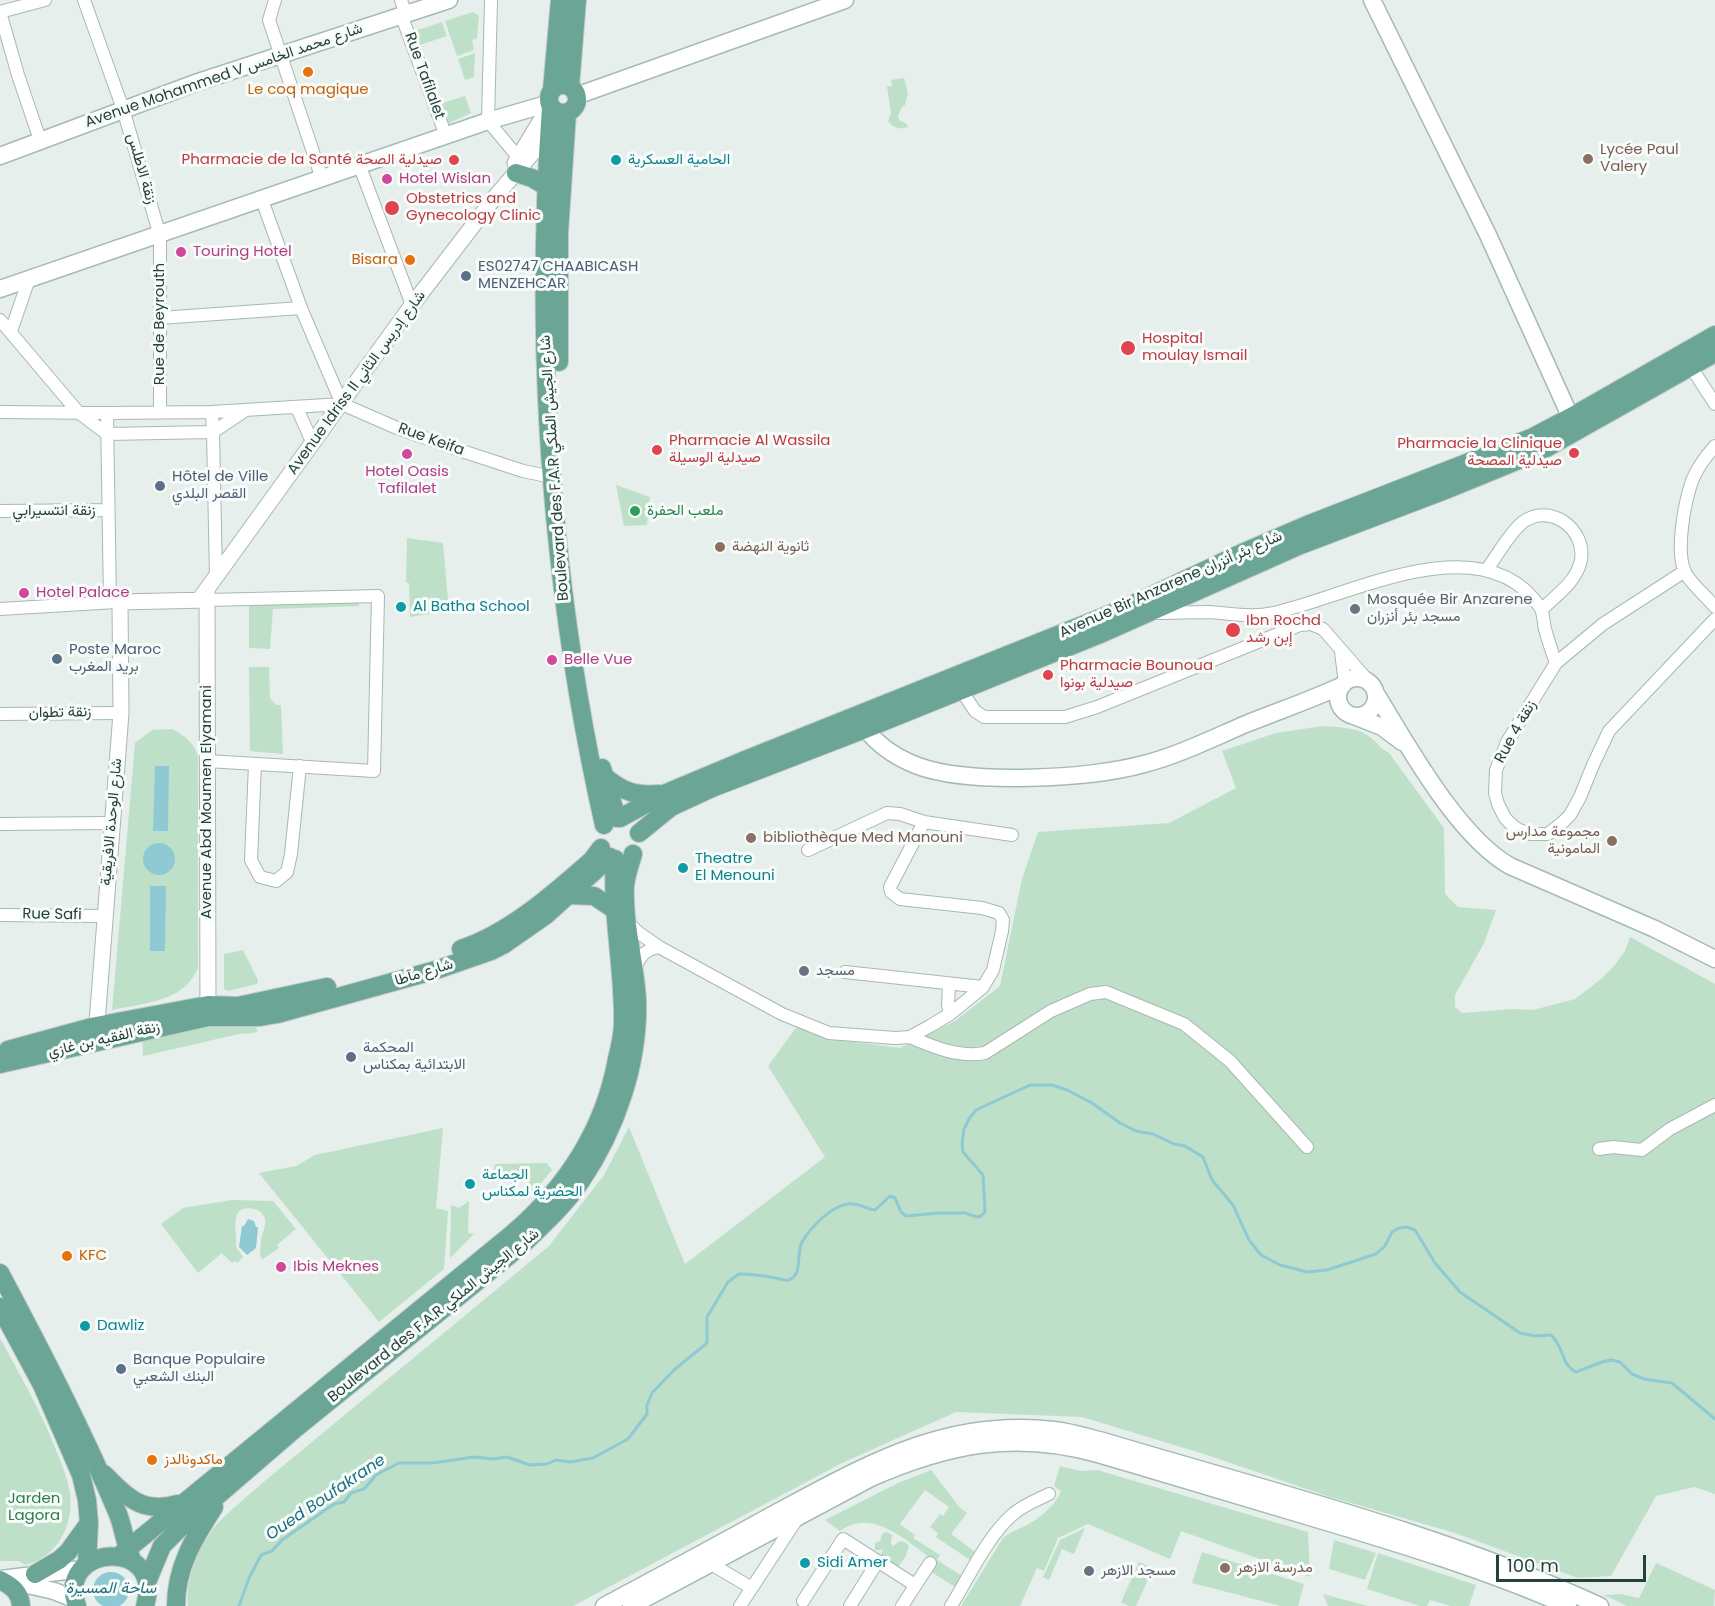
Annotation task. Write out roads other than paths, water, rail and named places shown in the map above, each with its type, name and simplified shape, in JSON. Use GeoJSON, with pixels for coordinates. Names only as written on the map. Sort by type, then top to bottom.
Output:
{"type":"FeatureCollection","features":[{"type":"Feature","properties":{"kind":"main road","name":"Avenue Mohammed V شارع محمد الخامس"},"geometry":{"type":"LineString","coordinates":[[0,156],[123,109],[280,56],[403,11],[449,0]]}},
{"type":"Feature","properties":{"kind":"main road","name":"Boulevard des F.A.R شارع الجيش الملكي"},"geometry":{"type":"LineString","coordinates":[[560,0],[558,282],[563,510],[572,592],[588,695],[613,820]]}},
{"type":"Feature","properties":{"kind":"main road","name":"Boulevard des F.A.R شارع الجيش الملكي"},"geometry":{"type":"LineString","coordinates":[[577,0],[560,100],[550,133],[544,315],[552,477],[564,610],[613,820]]}},
{"type":"Feature","properties":{"kind":"main road"},"geometry":{"type":"LineString","coordinates":[[0,289],[446,136],[560,100],[845,0]]}},
{"type":"Feature","properties":{"kind":"main road"},"geometry":{"type":"LineString","coordinates":[[1372,0],[1488,235],[1574,424]]}},
{"type":"Feature","properties":{"kind":"main road"},"geometry":{"type":"LineString","coordinates":[[517,165],[547,187]]}},
{"type":"Feature","properties":{"kind":"main road","name":"Avenue Bir Anzarene شارع بئر أنزران"},"geometry":{"type":"LineString","coordinates":[[613,820],[664,794],[861,722],[961,690],[1150,614],[1298,546],[1541,451],[1574,424],[1715,335]]}},
{"type":"Feature","properties":{"kind":"main road","name":"Avenue Bir Anzarene شارع بئر أنزران"},"geometry":{"type":"LineString","coordinates":[[639,833],[670,807],[712,788],[1125,608],[1269,542],[1530,438],[1574,424],[1715,353]]}},
{"type":"Feature","properties":{"kind":"main road"},"geometry":{"type":"LineString","coordinates":[[861,722],[898,757],[920,766],[945,772],[980,776],[1052,776],[1104,772],[1145,764],[1301,704],[1349,680],[1360,678],[1372,688],[1410,748],[1464,824],[1501,861],[1655,929],[1715,959]]}},
{"type":"Feature","properties":{"kind":"main road"},"geometry":{"type":"LineString","coordinates":[[1344,684],[1340,690],[1340,703],[1349,714],[1363,715],[1372,708],[1376,698],[1372,688]]}},
{"type":"Feature","properties":{"kind":"main road"},"geometry":{"type":"LineString","coordinates":[[1301,704],[1334,707],[1382,727],[1410,748]]}},
{"type":"Feature","properties":{"kind":"main road"},"geometry":{"type":"LineString","coordinates":[[605,777],[634,794],[664,794]]}},
{"type":"Feature","properties":{"kind":"main road"},"geometry":{"type":"LineString","coordinates":[[208,1011],[311,992],[478,944],[508,927],[592,860],[609,854],[627,858],[633,854],[639,845],[639,833],[632,822],[613,820],[599,836],[609,854]]}},
{"type":"Feature","properties":{"kind":"main road","name":"Boulevard des F.A.R شارع الجيش الملكي"},"geometry":{"type":"LineString","coordinates":[[148,1597],[162,1546],[180,1528],[296,1428],[522,1245],[548,1221],[575,1188],[617,1112],[627,1081],[636,1028],[637,1001],[634,970],[613,889],[609,854]]}},
{"type":"Feature","properties":{"kind":"main road","name":"شارع مآطا"},"geometry":{"type":"LineString","coordinates":[[208,1011],[260,1017],[277,1014],[436,970],[503,945],[546,915],[609,854]]}},
{"type":"Feature","properties":{"kind":"main road","name":"Boulevard des F.A.R شارع الجيش الملكي"},"geometry":{"type":"LineString","coordinates":[[126,1555],[183,1503],[531,1218],[570,1174],[603,1111],[613,1084],[623,1025],[622,917],[633,854]]}},
{"type":"Feature","properties":{"kind":"main road"},"geometry":{"type":"LineString","coordinates":[[568,895],[594,896],[622,917]]}},
{"type":"Feature","properties":{"kind":"main road","name":"زنقة الفقيه بن غازي"},"geometry":{"type":"LineString","coordinates":[[0,1064],[96,1034],[208,1011]]}},
{"type":"Feature","properties":{"kind":"main road"},"geometry":{"type":"LineString","coordinates":[[0,1052],[96,1034]]}},
{"type":"Feature","properties":{"kind":"main road"},"geometry":{"type":"LineString","coordinates":[[0,1273],[56,1377],[119,1516],[126,1555],[144,1574],[148,1597]]}},
{"type":"Feature","properties":{"kind":"main road"},"geometry":{"type":"LineString","coordinates":[[0,1307],[42,1385],[70,1446],[87,1500],[89,1523],[85,1567],[75,1586],[70,1604],[54,1590],[0,1579]]}},
{"type":"Feature","properties":{"kind":"main road"},"geometry":{"type":"LineString","coordinates":[[604,1606],[864,1467],[914,1445],[978,1431],[1033,1429],[1056,1431],[1103,1441],[1399,1529],[1542,1579],[1590,1604]]}},
{"type":"Feature","properties":{"kind":"main road"},"geometry":{"type":"LineString","coordinates":[[631,1606],[871,1478],[928,1455],[995,1443],[1054,1444],[1098,1454],[1395,1542],[1486,1573],[1568,1606]]}},
{"type":"Feature","properties":{"kind":"main road"},"geometry":{"type":"LineString","coordinates":[[95,1465],[119,1490],[147,1507],[162,1509],[183,1503]]}},
{"type":"Feature","properties":{"kind":"main road"},"geometry":{"type":"LineString","coordinates":[[176,1606],[177,1587],[185,1557],[223,1492]]}},
{"type":"Feature","properties":{"kind":"main road"},"geometry":{"type":"LineString","coordinates":[[35,1574],[68,1552],[89,1523]]}},
{"type":"Feature","properties":{"kind":"main road"},"geometry":{"type":"LineString","coordinates":[[0,1579],[85,1567],[97,1558],[107,1555],[126,1555]]}},
{"type":"Feature","properties":{"kind":"main road"},"geometry":{"type":"LineString","coordinates":[[0,1579],[16,1590],[20,1596],[21,1606]]}},
{"type":"Feature","properties":{"kind":"street"},"geometry":{"type":"LineString","coordinates":[[40,140],[0,12],[45,0]]}},
{"type":"Feature","properties":{"kind":"street","name":"زنقة الاطلس"},"geometry":{"type":"LineString","coordinates":[[84,0],[123,109],[160,236]]}},
{"type":"Feature","properties":{"kind":"street"},"geometry":{"type":"LineString","coordinates":[[275,0],[269,20],[322,179]]}},
{"type":"Feature","properties":{"kind":"street"},"geometry":{"type":"LineString","coordinates":[[491,0],[488,122],[517,165]]}},
{"type":"Feature","properties":{"kind":"street","name":"Rue Tafilalet"},"geometry":{"type":"LineString","coordinates":[[403,11],[446,136]]}},
{"type":"Feature","properties":{"kind":"street","name":"Avenue Idriss II شارع إدريس الثاني"},"geometry":{"type":"LineString","coordinates":[[207,591],[412,305],[495,197],[560,100]]}},
{"type":"Feature","properties":{"kind":"street","name":"Avenue Idriss II شارع إدريس الثاني"},"geometry":{"type":"LineString","coordinates":[[517,165],[550,133]]}},
{"type":"Feature","properties":{"kind":"street"},"geometry":{"type":"LineString","coordinates":[[360,167],[412,305]]}},
{"type":"Feature","properties":{"kind":"street"},"geometry":{"type":"LineString","coordinates":[[0,412],[212,412],[342,404],[301,308],[262,200]]}},
{"type":"Feature","properties":{"kind":"street","name":"Rue de Beyrouth"},"geometry":{"type":"LineString","coordinates":[[160,236],[160,412]]}},
{"type":"Feature","properties":{"kind":"street"},"geometry":{"type":"LineString","coordinates":[[10,331],[29,279]]}},
{"type":"Feature","properties":{"kind":"street"},"geometry":{"type":"LineString","coordinates":[[160,318],[301,308]]}},
{"type":"Feature","properties":{"kind":"street"},"geometry":{"type":"LineString","coordinates":[[0,320],[78,412],[107,434],[213,432],[244,411]]}},
{"type":"Feature","properties":{"kind":"street"},"geometry":{"type":"LineString","coordinates":[[1691,367],[1715,404]]}},
{"type":"Feature","properties":{"kind":"street","name":"Rue Keifa"},"geometry":{"type":"LineString","coordinates":[[342,404],[419,435],[523,471],[552,477]]}},
{"type":"Feature","properties":{"kind":"street"},"geometry":{"type":"LineString","coordinates":[[297,408],[313,444]]}},
{"type":"Feature","properties":{"kind":"street"},"geometry":{"type":"LineString","coordinates":[[207,591],[212,412]]}},
{"type":"Feature","properties":{"kind":"street"},"geometry":{"type":"LineString","coordinates":[[107,413],[108,510],[115,602]]}},
{"type":"Feature","properties":{"kind":"street"},"geometry":{"type":"LineString","coordinates":[[1715,446],[1693,479],[1681,532],[1685,572],[1715,607]]}},
{"type":"Feature","properties":{"kind":"street","name":"زنقة انتسيرابي"},"geometry":{"type":"LineString","coordinates":[[0,511],[108,510]]}},
{"type":"Feature","properties":{"kind":"street"},"geometry":{"type":"LineString","coordinates":[[1487,569],[1525,520],[1549,515],[1566,521],[1580,544],[1581,561],[1569,584],[1542,609]]}},
{"type":"Feature","properties":{"kind":"street"},"geometry":{"type":"LineString","coordinates":[[1150,614],[1270,614],[1409,573],[1444,568],[1487,569],[1521,586],[1542,609],[1556,663]]}},
{"type":"Feature","properties":{"kind":"street","name":"Rue 4 زنقة"},"geometry":{"type":"LineString","coordinates":[[1685,572],[1603,624],[1556,663],[1508,742],[1496,770],[1495,793],[1501,811],[1513,826],[1531,834],[1548,834],[1570,815],[1609,731],[1715,619]]}},
{"type":"Feature","properties":{"kind":"street"},"geometry":{"type":"LineString","coordinates":[[0,609],[115,602],[207,591],[378,596],[374,771],[207,761]]}},
{"type":"Feature","properties":{"kind":"street","name":"Avenue Abd Moumen Elyamani"},"geometry":{"type":"LineString","coordinates":[[207,591],[208,1011]]}},
{"type":"Feature","properties":{"kind":"street","name":"شارع الوحدة الافريقية"},"geometry":{"type":"LineString","coordinates":[[96,1034],[121,713],[115,602]]}},
{"type":"Feature","properties":{"kind":"street"},"geometry":{"type":"LineString","coordinates":[[1270,614],[1275,636]]}},
{"type":"Feature","properties":{"kind":"street"},"geometry":{"type":"LineString","coordinates":[[961,690],[975,711],[984,717],[1065,717],[1097,707],[1300,625],[1311,624],[1323,629],[1372,688]]}},
{"type":"Feature","properties":{"kind":"street"},"geometry":{"type":"LineString","coordinates":[[1341,651],[1344,684]]}},
{"type":"Feature","properties":{"kind":"street","name":"زنقة تطوان"},"geometry":{"type":"LineString","coordinates":[[0,714],[121,713]]}},
{"type":"Feature","properties":{"kind":"street"},"geometry":{"type":"LineString","coordinates":[[255,764],[251,860],[260,877],[276,881],[286,872],[291,854],[300,766]]}},
{"type":"Feature","properties":{"kind":"street"},"geometry":{"type":"LineString","coordinates":[[808,850],[887,813],[900,814],[924,822],[1012,835]]}},
{"type":"Feature","properties":{"kind":"street"},"geometry":{"type":"LineString","coordinates":[[910,1037],[950,1014],[983,987],[993,970],[1003,920],[999,913],[981,908],[900,899],[891,892],[890,887],[924,822]]}},
{"type":"Feature","properties":{"kind":"street"},"geometry":{"type":"LineString","coordinates":[[0,824],[111,823]]}},
{"type":"Feature","properties":{"kind":"street","name":"Rue Safi"},"geometry":{"type":"LineString","coordinates":[[0,915],[105,916]]}},
{"type":"Feature","properties":{"kind":"street"},"geometry":{"type":"LineString","coordinates":[[622,917],[659,947],[782,1014],[829,1033],[868,1037],[910,1037],[931,1046],[973,1056],[985,1053],[1051,1011],[1089,994],[1106,993],[1184,1024],[1230,1061],[1307,1147]]}},
{"type":"Feature","properties":{"kind":"street"},"geometry":{"type":"LineString","coordinates":[[634,970],[639,957],[644,952],[659,947]]}},
{"type":"Feature","properties":{"kind":"street"},"geometry":{"type":"LineString","coordinates":[[845,972],[983,987]]}},
{"type":"Feature","properties":{"kind":"street"},"geometry":{"type":"LineString","coordinates":[[949,984],[950,1014]]}},
{"type":"Feature","properties":{"kind":"street"},"geometry":{"type":"LineString","coordinates":[[1599,1149],[1613,1147],[1642,1150],[1670,1130],[1715,1105]]}},
{"type":"Feature","properties":{"kind":"street"},"geometry":{"type":"LineString","coordinates":[[951,1606],[998,1530],[1024,1506],[1049,1494]]}},
{"type":"Feature","properties":{"kind":"street"},"geometry":{"type":"LineString","coordinates":[[740,1606],[798,1518]]}},
{"type":"Feature","properties":{"kind":"street"},"geometry":{"type":"LineString","coordinates":[[803,1601],[843,1539],[915,1585]]}},
{"type":"Feature","properties":{"kind":"street"},"geometry":{"type":"LineString","coordinates":[[850,1606],[878,1561]]}},
{"type":"Feature","properties":{"kind":"street"},"geometry":{"type":"LineString","coordinates":[[902,1606],[930,1563]]}},
{"type":"Feature","properties":{"kind":"street"},"geometry":{"type":"LineString","coordinates":[[711,1564],[752,1588]]}},
{"type":"Feature","properties":{"kind":"water"},"geometry":{"type":"Polygon","coordinates":[[[155,766],[169,766],[168,831],[153,831],[155,766]]]}},
{"type":"Feature","properties":{"kind":"water"},"geometry":{"type":"Polygon","coordinates":[[[159,843],[170,848],[175,859],[170,870],[159,875],[148,870],[143,859],[148,848],[159,843]]]}},
{"type":"Feature","properties":{"kind":"water"},"geometry":{"type":"Polygon","coordinates":[[[150,886],[166,886],[165,951],[150,951],[150,886]]]}},
{"type":"Feature","properties":{"kind":"water"},"geometry":{"type":"Polygon","coordinates":[[[248,1219],[254,1221],[258,1227],[256,1248],[247,1255],[239,1247],[242,1226],[248,1219]]]}},
{"type":"Feature","properties":{"kind":"water","name":"ساحة المسيرة"},"geometry":{"type":"Polygon","coordinates":[[[111,1572],[124,1577],[129,1590],[124,1603],[111,1608],[98,1603],[93,1590],[98,1577],[111,1572]]]}},
{"type":"Feature","properties":{"kind":"waterway","name":"Oued Boufakrane"},"geometry":{"type":"LineString","coordinates":[[239,1606],[249,1578],[261,1555],[272,1551],[282,1540],[334,1504],[344,1502],[351,1493],[364,1489],[376,1475],[399,1463],[432,1463],[474,1457],[493,1459],[507,1457],[530,1465],[547,1464],[556,1460],[570,1462],[593,1458],[628,1439],[647,1414],[647,1405],[652,1393],[674,1370],[707,1343],[707,1317],[728,1282],[739,1274],[789,1280],[798,1269],[802,1242],[810,1230],[835,1209],[851,1204],[875,1210],[890,1196],[895,1198],[901,1212],[906,1216],[939,1213],[965,1213],[981,1216],[985,1212],[983,1175],[963,1152],[964,1129],[976,1110],[1030,1085],[1052,1085],[1067,1090],[1136,1131],[1153,1134],[1174,1144],[1185,1146],[1203,1157],[1212,1180],[1233,1205],[1249,1240],[1261,1255],[1280,1265],[1307,1272],[1327,1270],[1376,1254],[1385,1246],[1392,1232],[1407,1227],[1415,1230],[1435,1263],[1460,1292],[1520,1333],[1535,1336],[1551,1335],[1571,1369],[1576,1372],[1602,1362],[1611,1360],[1620,1362],[1632,1374],[1644,1379],[1672,1383],[1715,1419]]}},
{"type":"Feature","properties":{"kind":"place","name":"Le coq magique"},"geometry":{"type":"Point","coordinates":[308,72]}},
{"type":"Feature","properties":{"kind":"place","name":"Lycée Paul Valery"},"geometry":{"type":"Point","coordinates":[1588,159]}},
{"type":"Feature","properties":{"kind":"place","name":"Pharmacie de la Santé صيدلية الصحة"},"geometry":{"type":"Point","coordinates":[454,160]}},
{"type":"Feature","properties":{"kind":"place","name":"الحامية العسكرية"},"geometry":{"type":"Point","coordinates":[616,160]}},
{"type":"Feature","properties":{"kind":"place","name":"Hotel Wislan"},"geometry":{"type":"Point","coordinates":[387,179]}},
{"type":"Feature","properties":{"kind":"place","name":"Obstetrics and Gynecology Clinic"},"geometry":{"type":"Point","coordinates":[392,208]}},
{"type":"Feature","properties":{"kind":"place","name":"Touring Hotel"},"geometry":{"type":"Point","coordinates":[181,252]}},
{"type":"Feature","properties":{"kind":"place","name":"Bisara"},"geometry":{"type":"Point","coordinates":[410,260]}},
{"type":"Feature","properties":{"kind":"place","name":"ES02747 CHAABICASH MENZEHCAR"},"geometry":{"type":"Point","coordinates":[466,276]}},
{"type":"Feature","properties":{"kind":"place","name":"Hospital moulay Ismail"},"geometry":{"type":"Point","coordinates":[1128,348]}},
{"type":"Feature","properties":{"kind":"place","name":"Pharmacie Al Wassila صيدلية الوسيلة"},"geometry":{"type":"Point","coordinates":[657,450]}},
{"type":"Feature","properties":{"kind":"place","name":"Pharmacie la Clinique صيدلية المصحة"},"geometry":{"type":"Point","coordinates":[1574,453]}},
{"type":"Feature","properties":{"kind":"place","name":"Hotel Oasis Tafilalet"},"geometry":{"type":"Point","coordinates":[407,454]}},
{"type":"Feature","properties":{"kind":"place","name":"Hôtel de Ville القصر البلدي"},"geometry":{"type":"Point","coordinates":[160,486]}},
{"type":"Feature","properties":{"kind":"place","name":"ملعب الحفرة"},"geometry":{"type":"Point","coordinates":[635,511]}},
{"type":"Feature","properties":{"kind":"place","name":"ثانوية النهضة"},"geometry":{"type":"Point","coordinates":[720,547]}},
{"type":"Feature","properties":{"kind":"place","name":"Hotel Palace"},"geometry":{"type":"Point","coordinates":[24,593]}},
{"type":"Feature","properties":{"kind":"place","name":"Al Batha School"},"geometry":{"type":"Point","coordinates":[401,607]}},
{"type":"Feature","properties":{"kind":"place","name":"Mosquée Bir Anzarene مسجد بئر أنزران"},"geometry":{"type":"Point","coordinates":[1355,609]}},
{"type":"Feature","properties":{"kind":"place","name":"Ibn Rochd إبن رشد"},"geometry":{"type":"Point","coordinates":[1233,630]}},
{"type":"Feature","properties":{"kind":"place","name":"Poste Maroc بريد المغرب"},"geometry":{"type":"Point","coordinates":[57,659]}},
{"type":"Feature","properties":{"kind":"place","name":"Belle Vue"},"geometry":{"type":"Point","coordinates":[552,660]}},
{"type":"Feature","properties":{"kind":"place","name":"Pharmacie Bounoua صيدلية بونوا"},"geometry":{"type":"Point","coordinates":[1048,675]}},
{"type":"Feature","properties":{"kind":"place","name":"bibliothèque Med Manouni"},"geometry":{"type":"Point","coordinates":[751,838]}},
{"type":"Feature","properties":{"kind":"place","name":"مجموعة مدارس المامونية"},"geometry":{"type":"Point","coordinates":[1612,841]}},
{"type":"Feature","properties":{"kind":"place","name":"Theatre El Menouni"},"geometry":{"type":"Point","coordinates":[683,868]}},
{"type":"Feature","properties":{"kind":"place","name":"مسجد"},"geometry":{"type":"Point","coordinates":[804,971]}},
{"type":"Feature","properties":{"kind":"place","name":"المحكمة الابتدائية بمكناس"},"geometry":{"type":"Point","coordinates":[351,1057]}},
{"type":"Feature","properties":{"kind":"place","name":"الجماعة الحضرية لمكناس"},"geometry":{"type":"Point","coordinates":[470,1184]}},
{"type":"Feature","properties":{"kind":"place","name":"KFC"},"geometry":{"type":"Point","coordinates":[67,1256]}},
{"type":"Feature","properties":{"kind":"place","name":"Ibis Meknes"},"geometry":{"type":"Point","coordinates":[281,1267]}},
{"type":"Feature","properties":{"kind":"place","name":"Dawliz"},"geometry":{"type":"Point","coordinates":[85,1326]}},
{"type":"Feature","properties":{"kind":"place","name":"Banque Populaire البنك الشعبي"},"geometry":{"type":"Point","coordinates":[121,1369]}},
{"type":"Feature","properties":{"kind":"place","name":"ماكدونالدز"},"geometry":{"type":"Point","coordinates":[152,1460]}},
{"type":"Feature","properties":{"kind":"place","name":"Sidi Amer"},"geometry":{"type":"Point","coordinates":[805,1563]}},
{"type":"Feature","properties":{"kind":"place","name":"مدرسة الازهر"},"geometry":{"type":"Point","coordinates":[1225,1568]}},
{"type":"Feature","properties":{"kind":"place","name":"مسجد الازهر"},"geometry":{"type":"Point","coordinates":[1089,1571]}},
{"type":"Feature","properties":{"kind":"park label","name":"Jarden Lagora"},"geometry":{"type":"Point","coordinates":[34,1508]}}]}
